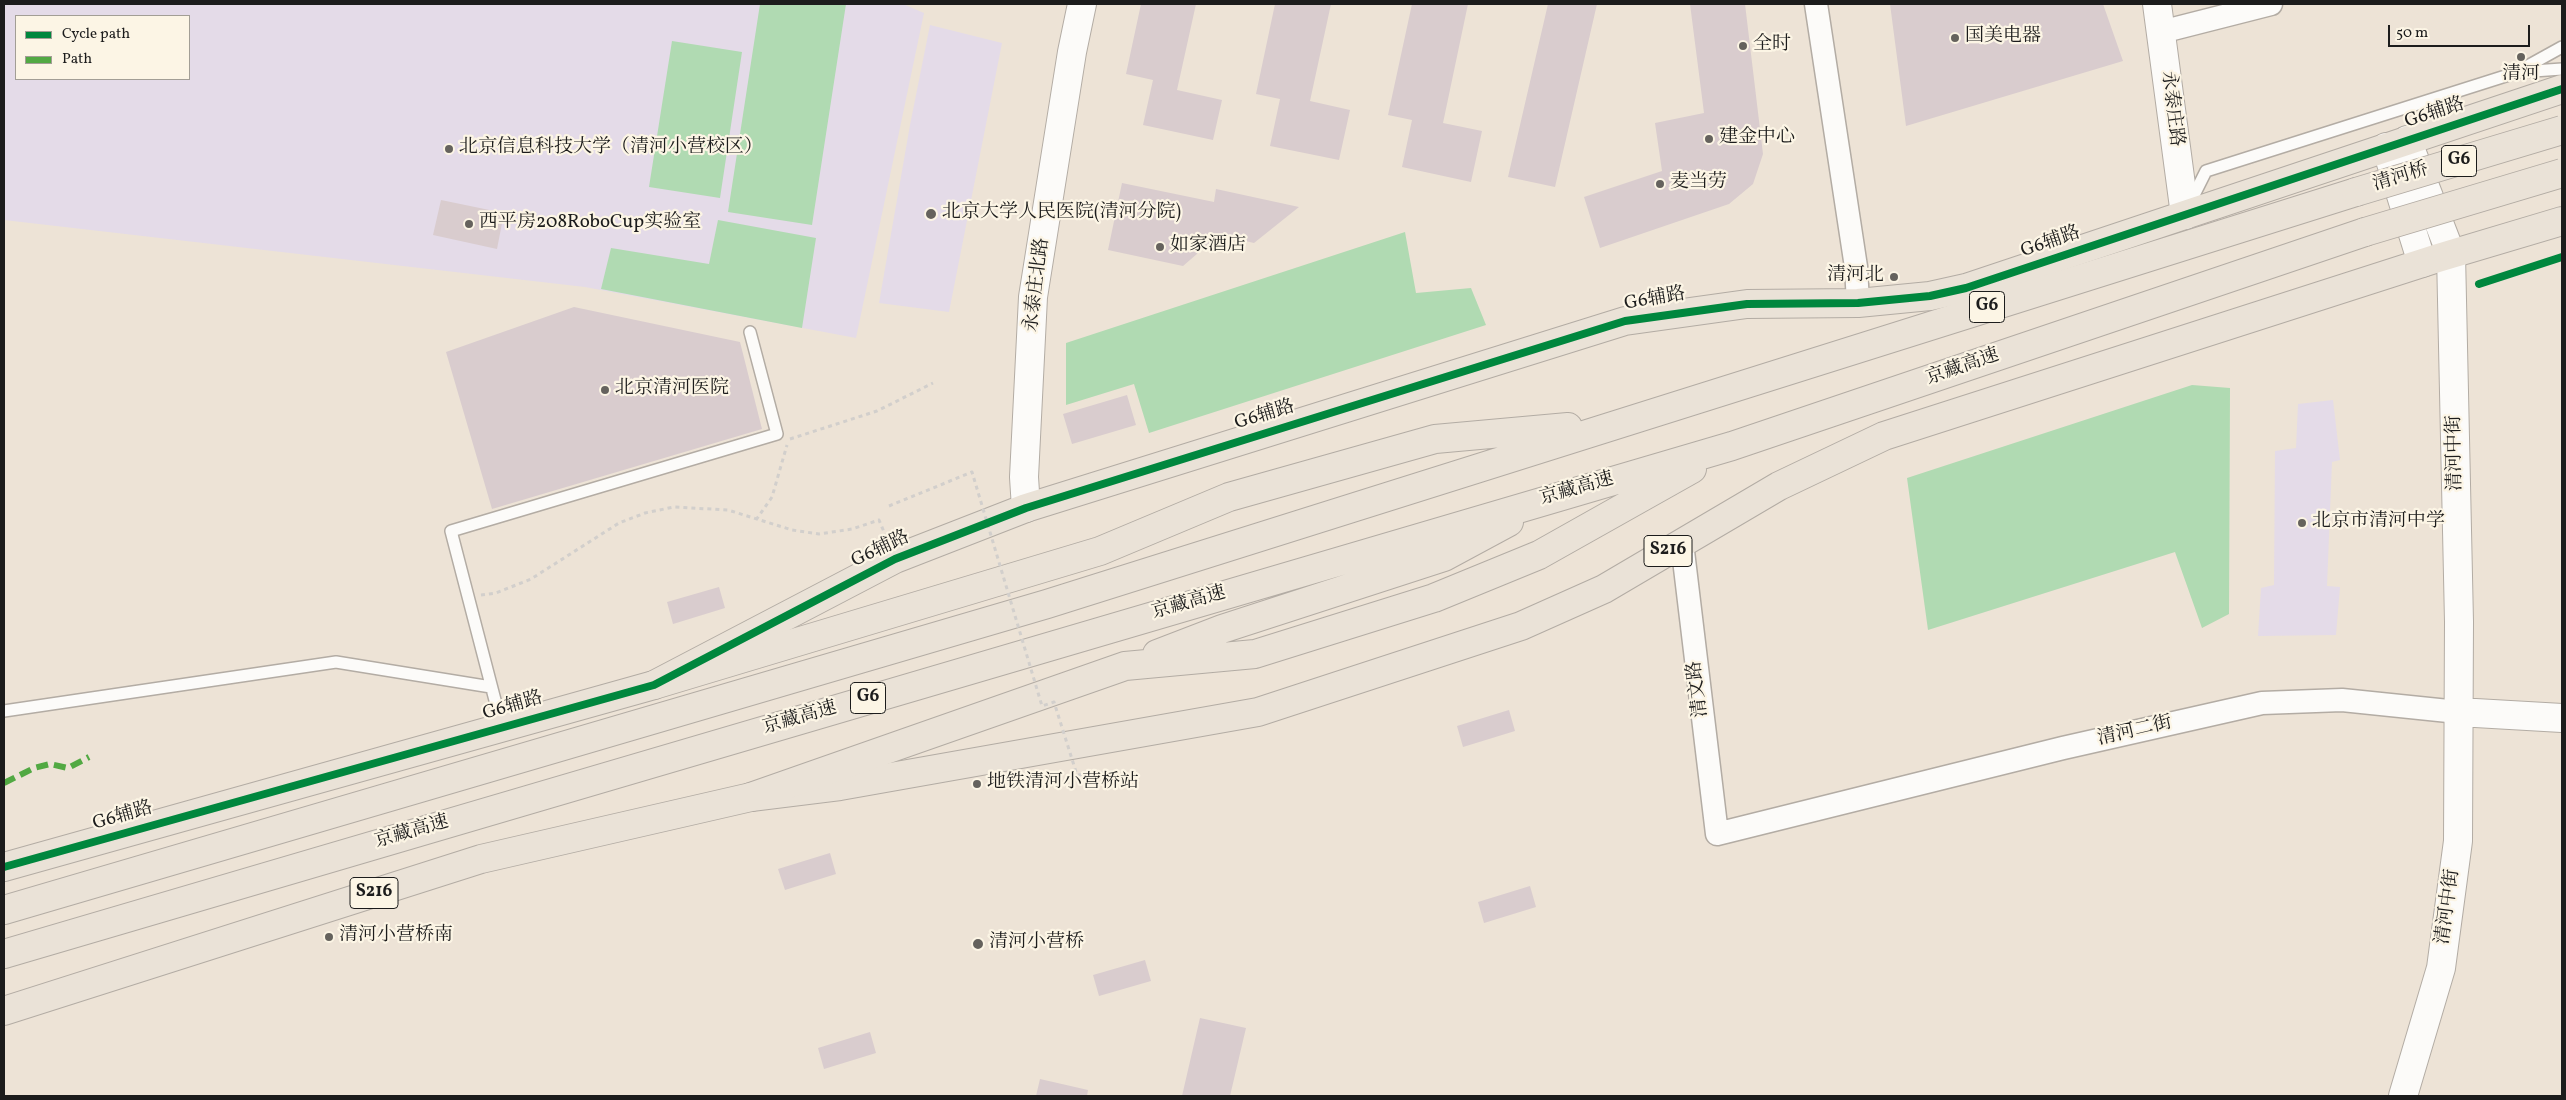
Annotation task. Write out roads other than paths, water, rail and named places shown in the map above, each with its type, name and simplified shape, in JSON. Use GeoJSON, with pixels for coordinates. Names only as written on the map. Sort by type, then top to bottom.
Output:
{"type":"FeatureCollection","features":[{"type":"Feature","properties":{"kind":"main road","name":"G6辅路"},"geometry":{"type":"LineString","coordinates":[[4,867],[654,685],[895,559],[1026,508],[1625,321],[1747,304],[1858,303],[1930,296],[1966,288],[2562,89]]}},
{"type":"Feature","properties":{"kind":"main road","name":"清河桥"},"geometry":{"type":"LineString","coordinates":[[1619,422],[2356,192],[2562,130]]}},
{"type":"Feature","properties":{"kind":"main road","name":"京藏高速"},"geometry":{"type":"LineString","coordinates":[[4,954],[1732,446],[2365,232],[2562,173]]}},
{"type":"Feature","properties":{"kind":"main road","name":"S216"},"geometry":{"type":"LineString","coordinates":[[4,1011],[481,859],[751,797],[840,786],[1258,712],[1521,626],[1604,589],[1779,486],[1884,436],[2437,259],[2562,221]]}},
{"type":"Feature","properties":{"kind":"main road"},"geometry":{"type":"LineString","coordinates":[[654,685],[1100,551],[1230,497],[1435,439],[1619,422]]}},
{"type":"Feature","properties":{"kind":"main road","name":"G6"},"geometry":{"type":"LineString","coordinates":[[4,910],[1047,604],[1619,422]]}},
{"type":"Feature","properties":{"kind":"main road"},"geometry":{"type":"LineString","coordinates":[[1126,666],[1255,654],[1434,598],[1539,556],[1732,446]]}},
{"type":"Feature","properties":{"kind":"main road"},"geometry":{"type":"LineString","coordinates":[[751,797],[1126,666],[1222,629],[1444,557],[1552,498]]}},
{"type":"Feature","properties":{"kind":"street","name":"永泰庄北路"},"geometry":{"type":"LineString","coordinates":[[1026,508],[1024,477],[1033,297],[1072,52],[1082,4]]}},
{"type":"Feature","properties":{"kind":"street"},"geometry":{"type":"LineString","coordinates":[[1816,4],[1856,267],[1858,303]]}},
{"type":"Feature","properties":{"kind":"street","name":"永泰庄路"},"geometry":{"type":"LineString","coordinates":[[2157,4],[2185,215]]}},
{"type":"Feature","properties":{"kind":"street"},"geometry":{"type":"LineString","coordinates":[[2161,32],[2271,4]]}},
{"type":"Feature","properties":{"kind":"street","name":"清河中街"},"geometry":{"type":"LineString","coordinates":[[2397,143],[2437,259],[2449,622],[2458,712],[2458,841],[2441,968],[2403,1096]]}},
{"type":"Feature","properties":{"kind":"street","name":"清文路"},"geometry":{"type":"LineString","coordinates":[[1682,543],[1717,834]]}},
{"type":"Feature","properties":{"kind":"street","name":"清河二街"},"geometry":{"type":"LineString","coordinates":[[1717,834],[2063,748],[2262,703],[2342,700],[2458,712],[2562,718]]}},
{"type":"Feature","properties":{"kind":"lane"},"geometry":{"type":"LineString","coordinates":[[2185,215],[2206,171],[2515,73],[2562,47]]}},
{"type":"Feature","properties":{"kind":"lane"},"geometry":{"type":"LineString","coordinates":[[2515,73],[2562,68]]}},
{"type":"Feature","properties":{"kind":"lane"},"geometry":{"type":"LineString","coordinates":[[502,727],[451,531],[777,434],[750,332]]}},
{"type":"Feature","properties":{"kind":"lane"},"geometry":{"type":"LineString","coordinates":[[4,711],[336,662],[491,687]]}},
{"type":"Feature","properties":{"kind":"place","name":"国美电器"},"geometry":{"type":"Point","coordinates":[1955,38]}},
{"type":"Feature","properties":{"kind":"place","name":"全时"},"geometry":{"type":"Point","coordinates":[1743,46]}},
{"type":"Feature","properties":{"kind":"place","name":"清河"},"geometry":{"type":"Point","coordinates":[2521,57]}},
{"type":"Feature","properties":{"kind":"place","name":"建金中心"},"geometry":{"type":"Point","coordinates":[1709,139]}},
{"type":"Feature","properties":{"kind":"place","name":"北京信息科技大学（清河小营校区）"},"geometry":{"type":"Point","coordinates":[449,149]}},
{"type":"Feature","properties":{"kind":"place","name":"麦当劳"},"geometry":{"type":"Point","coordinates":[1660,184]}},
{"type":"Feature","properties":{"kind":"place","name":"北京大学人民医院(清河分院)"},"geometry":{"type":"Point","coordinates":[931,214]}},
{"type":"Feature","properties":{"kind":"place","name":"西平房208RoboCup实验室"},"geometry":{"type":"Point","coordinates":[469,224]}},
{"type":"Feature","properties":{"kind":"place","name":"如家酒店"},"geometry":{"type":"Point","coordinates":[1160,247]}},
{"type":"Feature","properties":{"kind":"place","name":"清河北"},"geometry":{"type":"Point","coordinates":[1894,277]}},
{"type":"Feature","properties":{"kind":"place","name":"北京清河医院"},"geometry":{"type":"Point","coordinates":[605,390]}},
{"type":"Feature","properties":{"kind":"place","name":"北京市清河中学"},"geometry":{"type":"Point","coordinates":[2302,523]}},
{"type":"Feature","properties":{"kind":"place","name":"地铁清河小营桥站"},"geometry":{"type":"Point","coordinates":[977,784]}},
{"type":"Feature","properties":{"kind":"place","name":"清河小营桥南"},"geometry":{"type":"Point","coordinates":[329,937]}},
{"type":"Feature","properties":{"kind":"place","name":"清河小营桥"},"geometry":{"type":"Point","coordinates":[978,944]}}]}
